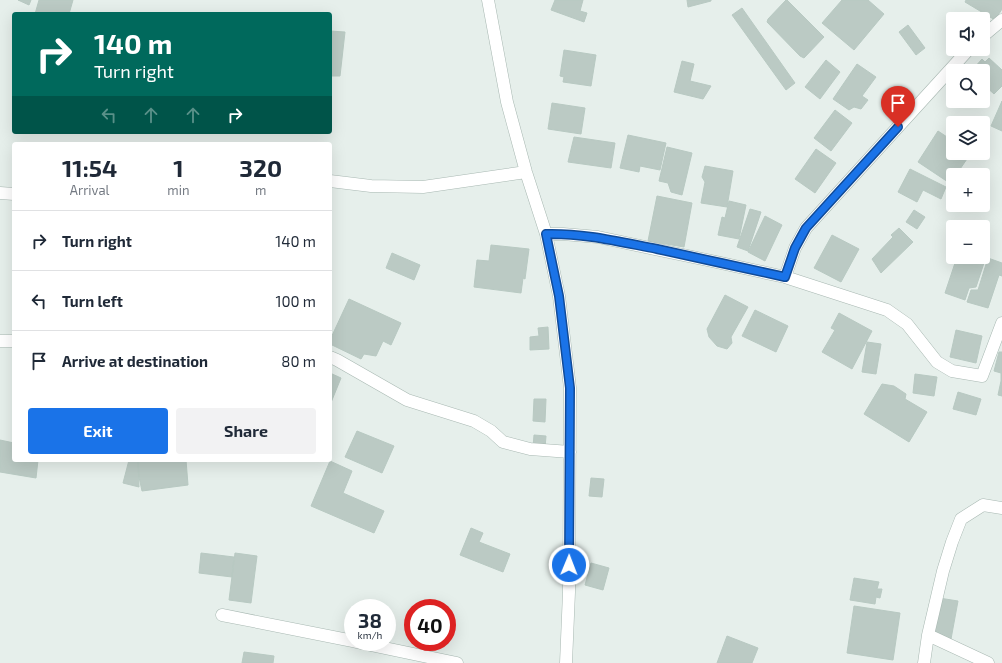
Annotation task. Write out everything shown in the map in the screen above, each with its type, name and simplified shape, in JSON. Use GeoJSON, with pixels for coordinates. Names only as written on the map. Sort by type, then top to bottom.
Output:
{"type":"FeatureCollection","features":[{"type":"Feature","properties":{"kind":"street"},"geometry":{"type":"LineString","coordinates":[[488,0],[507,102],[526,172],[546,234],[559,296],[570,388],[569,592],[566,663]]}},
{"type":"Feature","properties":{"kind":"street"},"geometry":{"type":"LineString","coordinates":[[990,30],[1002,20]]}},
{"type":"Feature","properties":{"kind":"street"},"geometry":{"type":"LineString","coordinates":[[785,277],[795,248],[806,228],[963,56]]}},
{"type":"Feature","properties":{"kind":"street"},"geometry":{"type":"LineString","coordinates":[[332,181],[371,186],[423,186],[526,172]]}},
{"type":"Feature","properties":{"kind":"street"},"geometry":{"type":"LineString","coordinates":[[0,193],[12,194]]}},
{"type":"Feature","properties":{"kind":"street"},"geometry":{"type":"LineString","coordinates":[[546,234],[598,237],[785,277],[888,310],[907,324],[937,362],[952,371],[982,376],[1002,323]]}},
{"type":"Feature","properties":{"kind":"street"},"geometry":{"type":"LineString","coordinates":[[0,341],[12,341]]}},
{"type":"Feature","properties":{"kind":"street"},"geometry":{"type":"LineString","coordinates":[[332,358],[407,400],[474,421],[491,431],[503,442],[530,449],[570,452]]}},
{"type":"Feature","properties":{"kind":"street"},"geometry":{"type":"LineString","coordinates":[[924,663],[928,635],[943,571],[961,519],[982,505],[1002,508]]}},
{"type":"Feature","properties":{"kind":"street"},"geometry":{"type":"LineString","coordinates":[[222,615],[344,639]]}},
{"type":"Feature","properties":{"kind":"street"},"geometry":{"type":"LineString","coordinates":[[928,635],[988,663]]}},
{"type":"Feature","properties":{"kind":"street"},"geometry":{"type":"LineString","coordinates":[[396,650],[457,663]]}},
{"type":"Feature","properties":{"kind":"building"},"geometry":{"type":"Polygon","coordinates":[[[18,0],[31,0],[29,5],[18,0]]]}},
{"type":"Feature","properties":{"kind":"building"},"geometry":{"type":"Polygon","coordinates":[[[39,0],[73,0],[70,12],[36,12],[39,0]]]}},
{"type":"Feature","properties":{"kind":"building"},"geometry":{"type":"Polygon","coordinates":[[[555,0],[583,0],[580,11],[587,13],[584,22],[551,10],[555,0]]]}},
{"type":"Feature","properties":{"kind":"building"},"geometry":{"type":"Polygon","coordinates":[[[687,0],[711,0],[711,1],[688,7],[687,0]]]}},
{"type":"Feature","properties":{"kind":"building"},"geometry":{"type":"Polygon","coordinates":[[[786,0],[824,37],[804,58],[800,56],[767,22],[768,19],[786,0]]]}},
{"type":"Feature","properties":{"kind":"building"},"geometry":{"type":"Polygon","coordinates":[[[842,0],[868,0],[884,14],[854,50],[822,23],[842,0]]]}},
{"type":"Feature","properties":{"kind":"building"},"geometry":{"type":"Polygon","coordinates":[[[966,0],[1002,0],[1002,9],[995,20],[990,17],[990,12],[982,12],[965,2],[966,0]]]}},
{"type":"Feature","properties":{"kind":"building"},"geometry":{"type":"Polygon","coordinates":[[[742,8],[795,83],[786,90],[732,15],[742,8]]]}},
{"type":"Feature","properties":{"kind":"building"},"geometry":{"type":"Polygon","coordinates":[[[908,25],[925,48],[916,55],[899,32],[908,25]]]}},
{"type":"Feature","properties":{"kind":"building"},"geometry":{"type":"Polygon","coordinates":[[[332,31],[345,32],[340,76],[332,76],[332,31]]]}},
{"type":"Feature","properties":{"kind":"building"},"geometry":{"type":"Polygon","coordinates":[[[564,50],[596,55],[591,86],[563,82],[564,77],[560,76],[564,50]]]}},
{"type":"Feature","properties":{"kind":"building"},"geometry":{"type":"Polygon","coordinates":[[[989,58],[1002,70],[1002,86],[994,94],[990,90],[990,64],[978,64],[982,59],[985,62],[989,58]]]}},
{"type":"Feature","properties":{"kind":"building"},"geometry":{"type":"Polygon","coordinates":[[[826,60],[840,72],[820,99],[805,87],[826,60]]]}},
{"type":"Feature","properties":{"kind":"building"},"geometry":{"type":"Polygon","coordinates":[[[682,61],[694,64],[690,81],[711,86],[703,99],[674,92],[682,61]]]}},
{"type":"Feature","properties":{"kind":"building"},"geometry":{"type":"Polygon","coordinates":[[[857,64],[876,77],[862,96],[868,100],[861,109],[854,107],[849,110],[833,99],[857,64]]]}},
{"type":"Feature","properties":{"kind":"building"},"geometry":{"type":"Polygon","coordinates":[[[1002,101],[1002,131],[991,126],[1002,101]]]}},
{"type":"Feature","properties":{"kind":"building"},"geometry":{"type":"Polygon","coordinates":[[[552,103],[585,108],[581,134],[548,129],[552,103]]]}},
{"type":"Feature","properties":{"kind":"building"},"geometry":{"type":"Polygon","coordinates":[[[835,110],[852,123],[831,151],[814,138],[835,110]]]}},
{"type":"Feature","properties":{"kind":"building"},"geometry":{"type":"Polygon","coordinates":[[[938,131],[946,136],[946,160],[966,160],[961,168],[946,168],[946,181],[918,162],[938,131]]]}},
{"type":"Feature","properties":{"kind":"building"},"geometry":{"type":"Polygon","coordinates":[[[628,135],[666,143],[660,170],[640,166],[639,172],[620,168],[628,135]]]}},
{"type":"Feature","properties":{"kind":"building"},"geometry":{"type":"Polygon","coordinates":[[[574,137],[615,143],[611,168],[568,162],[574,137]]]}},
{"type":"Feature","properties":{"kind":"building"},"geometry":{"type":"Polygon","coordinates":[[[667,147],[692,153],[682,195],[671,192],[668,183],[659,181],[667,147]]]}},
{"type":"Feature","properties":{"kind":"building"},"geometry":{"type":"Polygon","coordinates":[[[816,149],[836,163],[815,193],[795,179],[816,149]]]}},
{"type":"Feature","properties":{"kind":"building"},"geometry":{"type":"Polygon","coordinates":[[[705,166],[733,171],[727,207],[701,203],[705,182],[702,177],[705,166]]]}},
{"type":"Feature","properties":{"kind":"building"},"geometry":{"type":"Polygon","coordinates":[[[910,169],[946,187],[941,199],[923,190],[917,202],[898,192],[910,169]]]}},
{"type":"Feature","properties":{"kind":"building"},"geometry":{"type":"Polygon","coordinates":[[[657,196],[692,203],[684,247],[648,241],[657,196]]]}},
{"type":"Feature","properties":{"kind":"building"},"geometry":{"type":"Polygon","coordinates":[[[729,201],[746,205],[739,239],[718,235],[722,217],[725,218],[729,201]]]}},
{"type":"Feature","properties":{"kind":"building"},"geometry":{"type":"Polygon","coordinates":[[[750,209],[761,212],[748,251],[737,247],[750,209]]]}},
{"type":"Feature","properties":{"kind":"building"},"geometry":{"type":"Polygon","coordinates":[[[914,210],[925,217],[917,229],[906,222],[914,210]]]}},
{"type":"Feature","properties":{"kind":"building"},"geometry":{"type":"Polygon","coordinates":[[[765,216],[782,225],[765,261],[748,252],[765,216]]]}},
{"type":"Feature","properties":{"kind":"building"},"geometry":{"type":"Polygon","coordinates":[[[899,228],[913,242],[881,273],[872,259],[893,237],[891,235],[899,228]]]}},
{"type":"Feature","properties":{"kind":"building"},"geometry":{"type":"Polygon","coordinates":[[[832,235],[859,249],[841,282],[814,268],[832,235]]]}},
{"type":"Feature","properties":{"kind":"building"},"geometry":{"type":"Polygon","coordinates":[[[491,245],[529,249],[525,279],[523,278],[521,293],[474,287],[477,260],[489,261],[491,245]]]}},
{"type":"Feature","properties":{"kind":"building"},"geometry":{"type":"Polygon","coordinates":[[[392,253],[420,265],[414,280],[386,268],[392,253]]]}},
{"type":"Feature","properties":{"kind":"building"},"geometry":{"type":"Polygon","coordinates":[[[990,259],[1002,263],[1002,276],[999,275],[988,308],[967,302],[971,290],[978,290],[986,264],[990,264],[990,259]]]}},
{"type":"Feature","properties":{"kind":"building"},"geometry":{"type":"Polygon","coordinates":[[[955,264],[984,264],[976,287],[969,288],[965,300],[945,293],[955,264]]]}},
{"type":"Feature","properties":{"kind":"building"},"geometry":{"type":"Polygon","coordinates":[[[725,295],[748,307],[731,337],[732,343],[727,349],[717,346],[709,337],[707,329],[725,295]]]}},
{"type":"Feature","properties":{"kind":"building"},"geometry":{"type":"Polygon","coordinates":[[[349,299],[401,323],[391,345],[383,341],[376,356],[364,354],[361,359],[332,345],[332,336],[349,299]]]}},
{"type":"Feature","properties":{"kind":"building"},"geometry":{"type":"Polygon","coordinates":[[[755,310],[788,326],[776,352],[742,336],[755,310]]]}},
{"type":"Feature","properties":{"kind":"building"},"geometry":{"type":"Polygon","coordinates":[[[839,313],[872,331],[852,369],[822,352],[835,330],[831,328],[839,313]]]}},
{"type":"Feature","properties":{"kind":"building"},"geometry":{"type":"Polygon","coordinates":[[[548,327],[549,349],[530,350],[530,337],[539,336],[538,328],[548,327]]]}},
{"type":"Feature","properties":{"kind":"building"},"geometry":{"type":"Polygon","coordinates":[[[956,330],[982,336],[976,363],[950,357],[956,330]]]}},
{"type":"Feature","properties":{"kind":"building"},"geometry":{"type":"Polygon","coordinates":[[[867,342],[881,344],[876,374],[862,372],[867,342]]]}},
{"type":"Feature","properties":{"kind":"building"},"geometry":{"type":"Polygon","coordinates":[[[999,352],[1002,352],[1002,396],[998,395],[1001,373],[994,371],[999,352]]]}},
{"type":"Feature","properties":{"kind":"building"},"geometry":{"type":"Polygon","coordinates":[[[332,374],[341,378],[332,400],[332,374]]]}},
{"type":"Feature","properties":{"kind":"building"},"geometry":{"type":"Polygon","coordinates":[[[915,374],[937,377],[934,396],[913,393],[915,374]]]}},
{"type":"Feature","properties":{"kind":"building"},"geometry":{"type":"Polygon","coordinates":[[[882,384],[894,386],[906,394],[905,399],[927,412],[909,442],[864,414],[882,384]]]}},
{"type":"Feature","properties":{"kind":"building"},"geometry":{"type":"Polygon","coordinates":[[[958,392],[981,399],[976,415],[953,409],[958,392]]]}},
{"type":"Feature","properties":{"kind":"building"},"geometry":{"type":"Polygon","coordinates":[[[534,399],[546,399],[545,422],[533,421],[534,399]]]}},
{"type":"Feature","properties":{"kind":"building"},"geometry":{"type":"Polygon","coordinates":[[[357,431],[394,446],[382,473],[345,457],[357,431]]]}},
{"type":"Feature","properties":{"kind":"building"},"geometry":{"type":"Polygon","coordinates":[[[534,435],[546,436],[545,448],[533,447],[534,435]]]}},
{"type":"Feature","properties":{"kind":"building"},"geometry":{"type":"Polygon","coordinates":[[[0,440],[12,443],[12,462],[38,462],[36,478],[0,472],[0,440]]]}},
{"type":"Feature","properties":{"kind":"building"},"geometry":{"type":"Polygon","coordinates":[[[128,462],[138,462],[139,487],[123,483],[128,462]]]}},
{"type":"Feature","properties":{"kind":"building"},"geometry":{"type":"Polygon","coordinates":[[[138,462],[186,462],[188,485],[142,491],[138,462]]]}},
{"type":"Feature","properties":{"kind":"building"},"geometry":{"type":"Polygon","coordinates":[[[330,462],[332,462],[352,471],[343,493],[384,511],[374,533],[311,506],[330,462]]]}},
{"type":"Feature","properties":{"kind":"building"},"geometry":{"type":"Polygon","coordinates":[[[591,478],[604,479],[602,497],[589,496],[591,478]]]}},
{"type":"Feature","properties":{"kind":"building"},"geometry":{"type":"Polygon","coordinates":[[[471,528],[483,533],[479,542],[510,554],[503,572],[460,555],[471,528]]]}},
{"type":"Feature","properties":{"kind":"building"},"geometry":{"type":"Polygon","coordinates":[[[201,553],[234,557],[232,577],[199,573],[201,553]]]}},
{"type":"Feature","properties":{"kind":"building"},"geometry":{"type":"Polygon","coordinates":[[[235,553],[257,556],[251,603],[229,600],[235,553]]]}},
{"type":"Feature","properties":{"kind":"building"},"geometry":{"type":"Polygon","coordinates":[[[591,563],[609,568],[603,590],[585,585],[591,563]]]}},
{"type":"Feature","properties":{"kind":"building"},"geometry":{"type":"Polygon","coordinates":[[[854,578],[879,582],[877,589],[882,589],[880,598],[876,597],[875,604],[850,600],[854,578]]]}},
{"type":"Feature","properties":{"kind":"building"},"geometry":{"type":"Polygon","coordinates":[[[939,598],[958,601],[951,639],[933,636],[939,598]]]}},
{"type":"Feature","properties":{"kind":"building"},"geometry":{"type":"Polygon","coordinates":[[[854,606],[900,613],[893,660],[847,653],[854,606]]]}},
{"type":"Feature","properties":{"kind":"building"},"geometry":{"type":"Polygon","coordinates":[[[727,636],[758,648],[752,663],[717,663],[727,636]]]}},
{"type":"Feature","properties":{"kind":"building"},"geometry":{"type":"Polygon","coordinates":[[[244,652],[274,656],[273,663],[242,663],[244,652]]]}},
{"type":"Feature","properties":{"kind":"route"},"geometry":{"type":"LineString","coordinates":[[569,565],[570,388],[559,296],[546,234],[598,237],[785,277],[795,248],[806,228],[898,127]]}}]}
